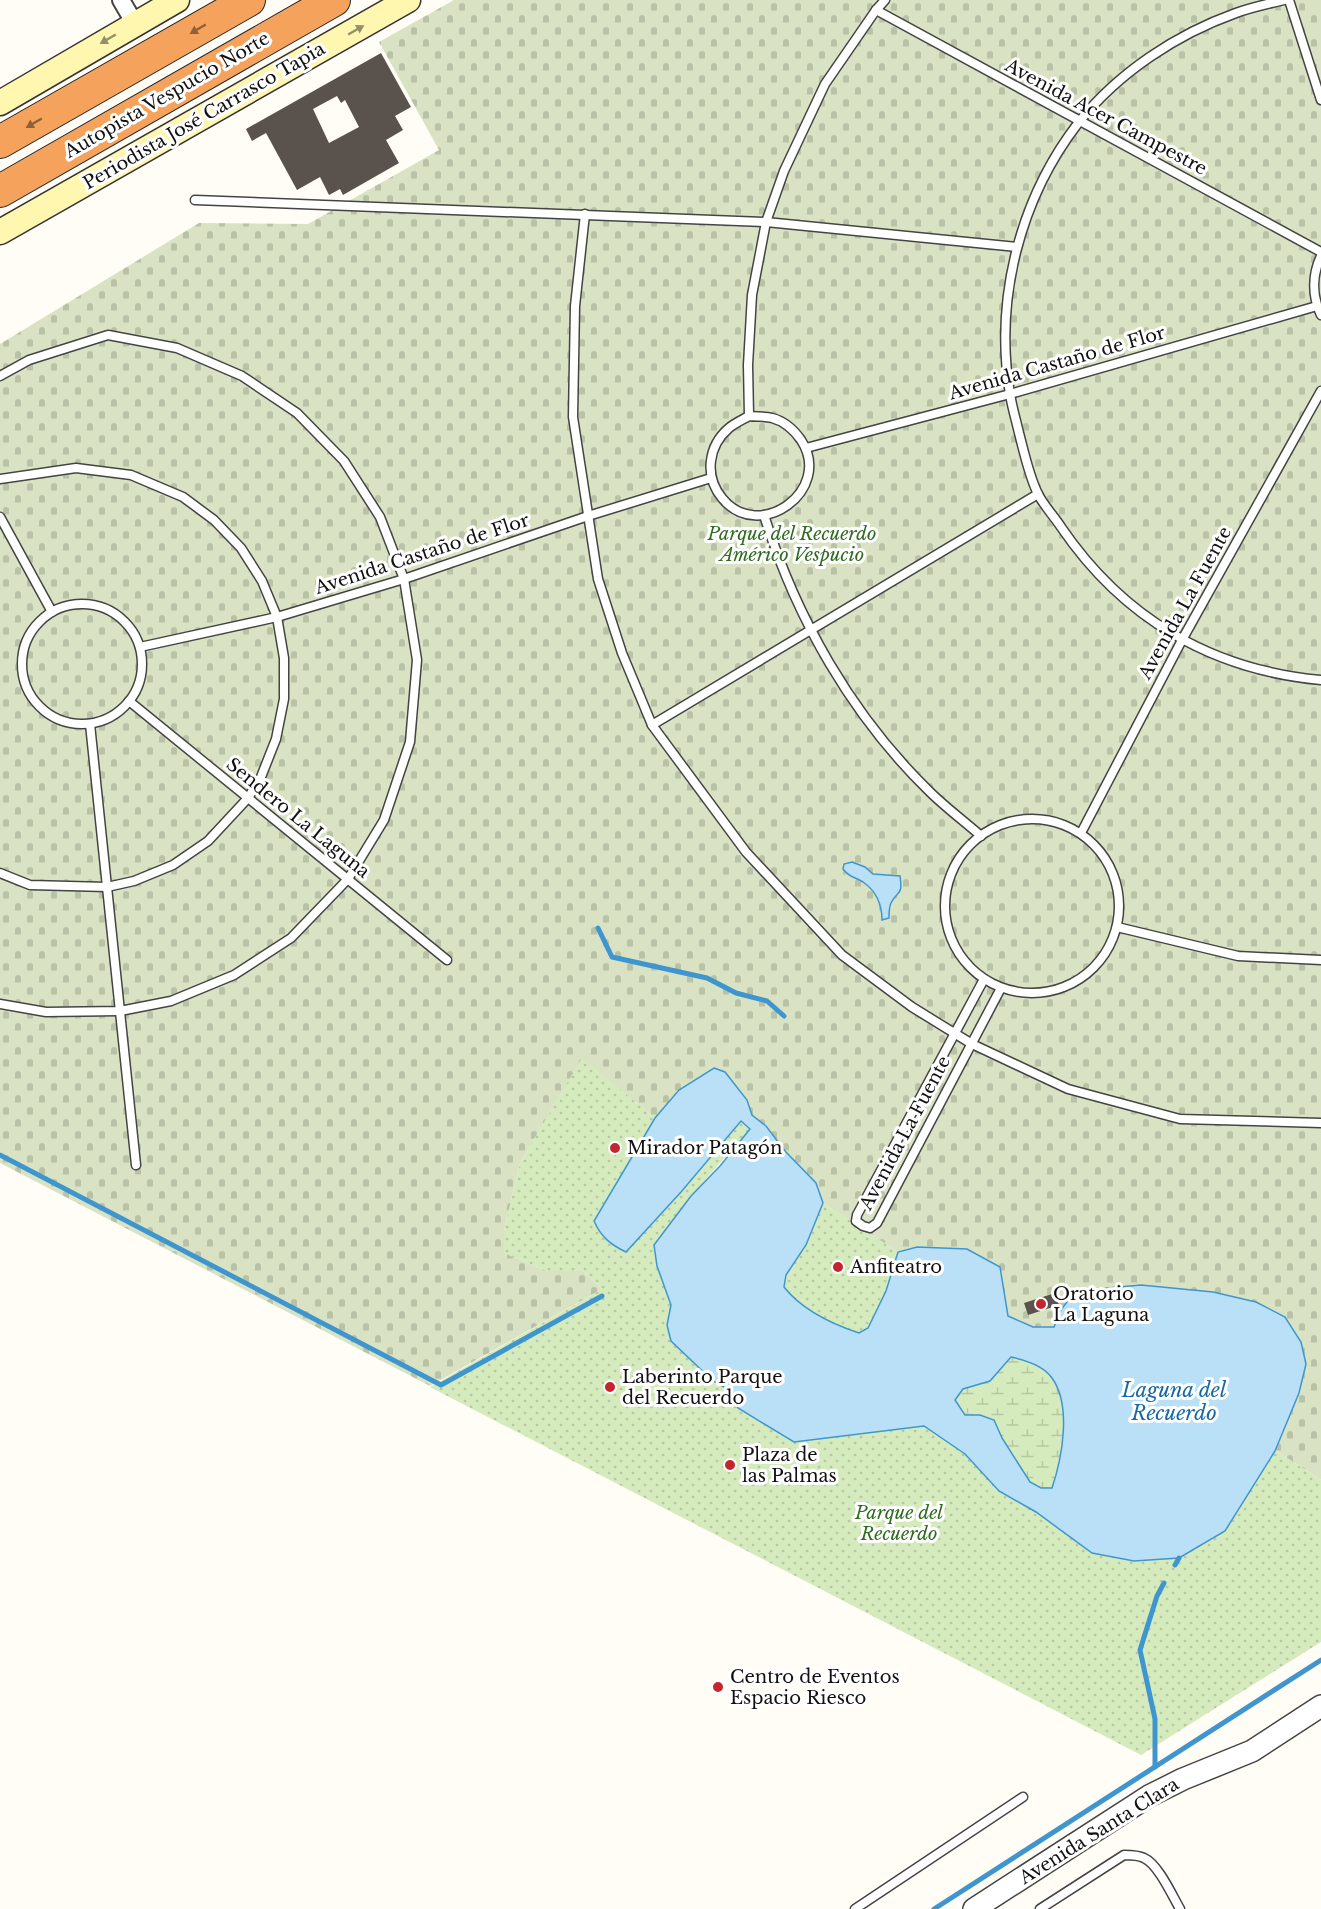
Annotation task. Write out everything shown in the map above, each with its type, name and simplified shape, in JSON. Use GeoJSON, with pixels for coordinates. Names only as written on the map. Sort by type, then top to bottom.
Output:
{"type":"FeatureCollection","features":[{"type":"Feature","properties":{"kind":"highway"},"geometry":{"type":"LineString","coordinates":[[0,142],[249,0]]}},
{"type":"Feature","properties":{"kind":"highway","name":"Autopista Vespucio Norte"},"geometry":{"type":"LineString","coordinates":[[0,190],[334,0]]}},
{"type":"Feature","properties":{"kind":"main road"},"geometry":{"type":"LineString","coordinates":[[0,103],[177,0]]}},
{"type":"Feature","properties":{"kind":"main road","name":"Periodista José Carrasco Tapia"},"geometry":{"type":"LineString","coordinates":[[0,232],[408,0]]}},
{"type":"Feature","properties":{"kind":"street"},"geometry":{"type":"LineString","coordinates":[[121,0],[135,24]]}},
{"type":"Feature","properties":{"kind":"street","name":"Avenida Santa Clara"},"geometry":{"type":"LineString","coordinates":[[974,1909],[1149,1796],[1252,1750],[1321,1706]]}},
{"type":"Feature","properties":{"kind":"lane"},"geometry":{"type":"LineString","coordinates":[[749,416],[748,365],[752,295],[766,222],[784,171],[825,84],[885,0]]}},
{"type":"Feature","properties":{"kind":"lane"},"geometry":{"type":"LineString","coordinates":[[1321,100],[1287,0],[1237,12],[1191,32],[1148,58],[1109,91],[1080,122],[1050,167],[1029,209],[1017,247],[1007,302],[1006,351],[1010,394],[1038,494],[1079,554],[1126,602],[1182,640],[1233,663],[1286,676],[1321,680]]}},
{"type":"Feature","properties":{"kind":"lane","name":"Avenida Acer Campestre"},"geometry":{"type":"LineString","coordinates":[[876,10],[1321,252]]}},
{"type":"Feature","properties":{"kind":"lane"},"geometry":{"type":"LineString","coordinates":[[195,200],[766,222],[1017,247]]}},
{"type":"Feature","properties":{"kind":"lane"},"geometry":{"type":"LineString","coordinates":[[585,214],[575,306],[573,417],[601,590],[622,653],[652,725],[746,852],[842,955],[912,1007],[972,1044],[1068,1089],[1180,1119],[1321,1123]]}},
{"type":"Feature","properties":{"kind":"lane"},"geometry":{"type":"LineString","coordinates":[[1321,256],[1316,266],[1313,286],[1321,315]]}},
{"type":"Feature","properties":{"kind":"lane","name":"Avenida Castaño de Flor"},"geometry":{"type":"LineString","coordinates":[[806,448],[1010,394],[1317,306]]}},
{"type":"Feature","properties":{"kind":"lane"},"geometry":{"type":"LineString","coordinates":[[0,376],[29,360],[108,335],[177,348],[242,376],[297,413],[344,461],[380,517],[404,579],[417,660],[410,742],[384,820],[348,879],[291,938],[234,975],[171,1001],[120,1011],[46,1012],[0,1004]]}},
{"type":"Feature","properties":{"kind":"lane","name":"Avenida La Fuente"},"geometry":{"type":"LineString","coordinates":[[1081,833],[1182,640],[1321,391]]}},
{"type":"Feature","properties":{"kind":"lane"},"geometry":{"type":"LineString","coordinates":[[749,416],[772,418],[785,424],[796,433],[806,448],[808,475],[802,490],[793,502],[781,510],[764,515],[748,514],[734,508],[722,498],[711,478],[712,452],[719,438],[730,426],[749,416]]}},
{"type":"Feature","properties":{"kind":"lane"},"geometry":{"type":"LineString","coordinates":[[0,479],[76,468],[131,475],[183,497],[214,520],[241,548],[262,581],[277,617],[285,658],[284,699],[276,739],[261,777],[248,798],[208,841],[173,865],[134,880],[107,887],[30,885],[0,873]]}},
{"type":"Feature","properties":{"kind":"lane","name":"Avenida Castaño de Flor"},"geometry":{"type":"LineString","coordinates":[[140,647],[277,617],[404,579],[588,516],[711,478]]}},
{"type":"Feature","properties":{"kind":"lane"},"geometry":{"type":"LineString","coordinates":[[652,725],[1038,494]]}},
{"type":"Feature","properties":{"kind":"lane"},"geometry":{"type":"LineString","coordinates":[[764,515],[777,557],[810,630],[851,696],[887,746],[929,792],[981,836]]}},
{"type":"Feature","properties":{"kind":"lane"},"geometry":{"type":"LineString","coordinates":[[0,517],[52,612]]}},
{"type":"Feature","properties":{"kind":"lane"},"geometry":{"type":"LineString","coordinates":[[86,603],[104,607],[120,616],[132,630],[140,647],[141,675],[139,685],[129,701],[117,713],[90,724],[66,722],[48,714],[34,700],[25,682],[22,662],[26,642],[36,625],[52,612],[68,605],[86,603]]}},
{"type":"Feature","properties":{"kind":"lane","name":"Sendero La Laguna"},"geometry":{"type":"LineString","coordinates":[[129,701],[447,960]]}},
{"type":"Feature","properties":{"kind":"lane"},"geometry":{"type":"LineString","coordinates":[[90,724],[136,1165]]}},
{"type":"Feature","properties":{"kind":"lane"},"geometry":{"type":"LineString","coordinates":[[1030,819],[1056,822],[1081,833],[1100,851],[1114,874],[1120,900],[1117,927],[1107,951],[1090,972],[1068,986],[1043,993],[1017,993],[983,981],[968,966],[952,941],[945,912],[949,882],[960,853],[981,836],[1004,823],[1030,819]]}},
{"type":"Feature","properties":{"kind":"lane"},"geometry":{"type":"LineString","coordinates":[[1117,927],[1238,956],[1321,960]]}},
{"type":"Feature","properties":{"kind":"lane","name":"Avenida La Fuente"},"geometry":{"type":"LineString","coordinates":[[983,981],[857,1215],[856,1221],[862,1226],[870,1228],[877,1223],[1001,988]]}},
{"type":"Feature","properties":{"kind":"lane"},"geometry":{"type":"LineString","coordinates":[[855,1909],[1023,1797]]}},
{"type":"Feature","properties":{"kind":"lane"},"geometry":{"type":"LineString","coordinates":[[1040,1909],[1124,1855],[1147,1859],[1159,1873],[1180,1909]]}},
{"type":"Feature","properties":{"kind":"green space","name":"Parque del Recuerdo Américo Vespucio"},"geometry":{"type":"Polygon","coordinates":[[[454,0],[1321,0],[1321,1480],[1275,1450],[1299,1393],[1061,1310],[1054,1327],[1033,1327],[1008,1316],[1000,1267],[917,1247],[898,1252],[823,1203],[816,1183],[785,1151],[766,1126],[752,1115],[747,1100],[679,1090],[655,1118],[582,1058],[520,1163],[504,1230],[504,1253],[547,1271],[583,1271],[602,1289],[430,1386],[0,1163],[0,344],[199,223],[308,224],[439,150],[379,42],[454,0]]]}},
{"type":"Feature","properties":{"kind":"green space","name":"Parque del Recuerdo"},"geometry":{"type":"Polygon","coordinates":[[[582,1057],[655,1118],[594,1221],[607,1240],[626,1252],[741,1121],[750,1129],[691,1196],[654,1245],[657,1266],[671,1305],[667,1325],[713,1381],[726,1388],[738,1408],[794,1442],[924,1426],[965,1454],[999,1491],[1036,1512],[1225,1531],[1275,1450],[1321,1480],[1321,1642],[1141,1755],[430,1387],[602,1289],[583,1271],[547,1271],[504,1253],[504,1230],[520,1163],[582,1057]]]}},
{"type":"Feature","properties":{"kind":"green space"},"geometry":{"type":"Polygon","coordinates":[[[823,1203],[898,1252],[886,1291],[868,1328],[859,1333],[818,1315],[800,1303],[784,1287],[786,1275],[806,1245],[823,1203]]]}},
{"type":"Feature","properties":{"kind":"green space"},"geometry":{"type":"Polygon","coordinates":[[[1011,1357],[1044,1370],[1058,1389],[1064,1417],[1059,1462],[1052,1488],[1041,1488],[1030,1482],[1002,1438],[994,1420],[980,1415],[965,1415],[955,1399],[963,1389],[990,1381],[1011,1357]]]}},
{"type":"Feature","properties":{"kind":"water"},"geometry":{"type":"Polygon","coordinates":[[[852,862],[865,867],[873,874],[900,876],[900,890],[890,905],[889,918],[882,920],[879,903],[871,889],[843,869],[844,864],[852,862]]]}},
{"type":"Feature","properties":{"kind":"water","name":"Laguna del Recuerdo"},"geometry":{"type":"Polygon","coordinates":[[[714,1068],[725,1072],[747,1100],[752,1115],[766,1126],[785,1151],[816,1183],[823,1203],[806,1245],[786,1275],[784,1287],[800,1303],[828,1321],[859,1333],[868,1328],[886,1291],[898,1252],[917,1247],[967,1249],[1000,1267],[1008,1316],[1033,1327],[1054,1327],[1061,1310],[1075,1291],[1141,1285],[1213,1292],[1256,1302],[1285,1317],[1301,1342],[1306,1364],[1299,1393],[1275,1451],[1225,1531],[1179,1558],[1134,1561],[1092,1553],[1036,1512],[999,1491],[965,1454],[924,1426],[794,1442],[738,1408],[726,1388],[713,1381],[671,1341],[667,1325],[671,1305],[657,1266],[654,1245],[691,1196],[720,1166],[750,1129],[741,1121],[626,1252],[607,1240],[594,1221],[655,1118],[679,1090],[714,1068]],[[1011,1357],[990,1381],[963,1389],[955,1400],[965,1415],[980,1415],[994,1420],[1002,1438],[1030,1482],[1041,1488],[1052,1488],[1062,1447],[1063,1432],[1062,1403],[1058,1390],[1052,1378],[1044,1370],[1034,1364],[1011,1357]]]}},
{"type":"Feature","properties":{"kind":"building"},"geometry":{"type":"Polygon","coordinates":[[[381,53],[411,107],[395,116],[403,130],[386,140],[399,163],[343,195],[340,189],[329,195],[320,177],[297,190],[266,133],[252,141],[246,129],[381,53]],[[337,96],[313,109],[329,143],[359,127],[345,100],[341,103],[337,96]]]}},
{"type":"Feature","properties":{"kind":"building","name":"Oratorio La Laguna"},"geometry":{"type":"Polygon","coordinates":[[[1055,1293],[1059,1305],[1028,1315],[1024,1303],[1055,1293]]]}},
{"type":"Feature","properties":{"kind":"waterway"},"geometry":{"type":"LineString","coordinates":[[598,928],[612,957],[707,978],[736,993],[767,1001],[784,1016]]}},
{"type":"Feature","properties":{"kind":"waterway"},"geometry":{"type":"LineString","coordinates":[[0,1155],[441,1385],[602,1296]]}},
{"type":"Feature","properties":{"kind":"waterway"},"geometry":{"type":"LineString","coordinates":[[1175,1565],[1179,1558]]}},
{"type":"Feature","properties":{"kind":"waterway"},"geometry":{"type":"LineString","coordinates":[[1155,1767],[1155,1719],[1140,1650],[1157,1596],[1164,1583]]}},
{"type":"Feature","properties":{"kind":"waterway"},"geometry":{"type":"LineString","coordinates":[[934,1909],[1321,1660]]}},
{"type":"Feature","properties":{"kind":"place","name":"Mirador Patagón"},"geometry":{"type":"Point","coordinates":[615,1148]}},
{"type":"Feature","properties":{"kind":"place","name":"Anfiteatro"},"geometry":{"type":"Point","coordinates":[838,1267]}},
{"type":"Feature","properties":{"kind":"place","name":"Oratorio La Laguna"},"geometry":{"type":"Point","coordinates":[1041,1304]}},
{"type":"Feature","properties":{"kind":"place","name":"Laberinto Parque del Recuerdo"},"geometry":{"type":"Point","coordinates":[610,1387]}},
{"type":"Feature","properties":{"kind":"place","name":"Plaza de las Palmas"},"geometry":{"type":"Point","coordinates":[730,1465]}},
{"type":"Feature","properties":{"kind":"place","name":"Centro de Eventos Espacio Riesco"},"geometry":{"type":"Point","coordinates":[718,1687]}}]}
